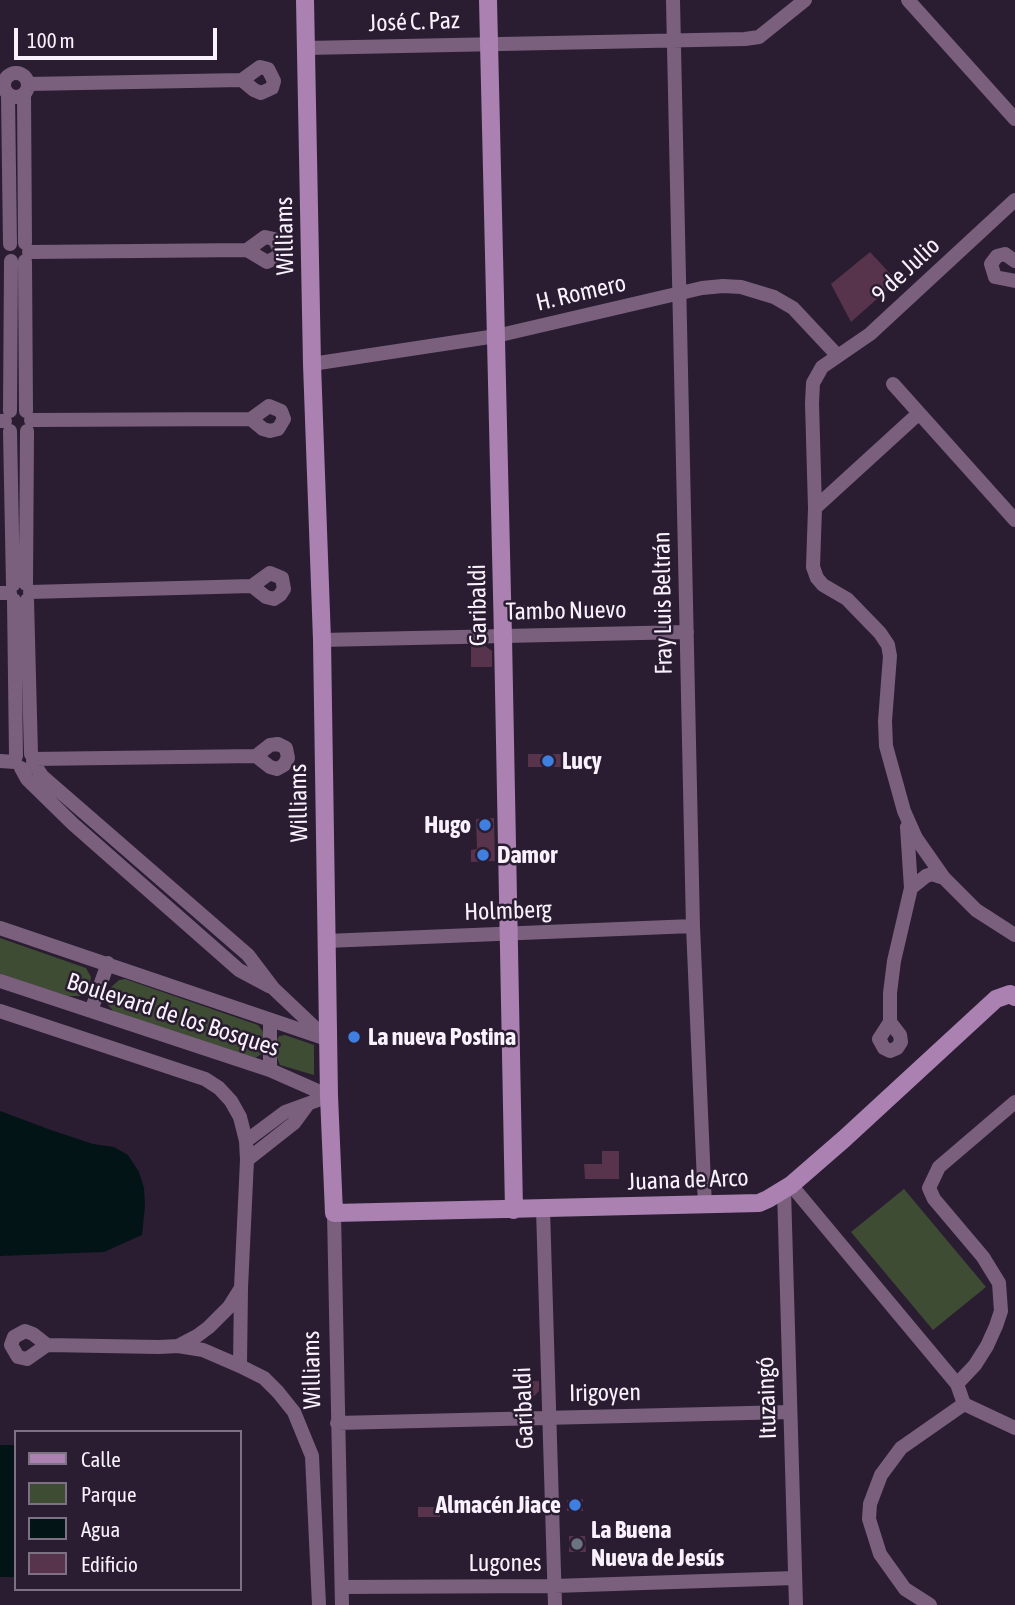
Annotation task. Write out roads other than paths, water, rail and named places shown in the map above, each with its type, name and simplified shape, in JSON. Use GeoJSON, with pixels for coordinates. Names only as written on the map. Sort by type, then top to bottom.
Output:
{"type":"FeatureCollection","features":[{"type":"Feature","properties":{"kind":"street","name":"Williams"},"geometry":{"type":"LineString","coordinates":[[305,0],[342,1605]]}},
{"type":"Feature","properties":{"kind":"street","name":"Garibaldi"},"geometry":{"type":"LineString","coordinates":[[488,0],[514,1210]]}},
{"type":"Feature","properties":{"kind":"street","name":"Fray Luis Beltrán"},"geometry":{"type":"LineString","coordinates":[[673,0],[693,926],[705,1206]]}},
{"type":"Feature","properties":{"kind":"street","name":"José C. Paz"},"geometry":{"type":"LineString","coordinates":[[306,48],[759,37],[804,0]]}},
{"type":"Feature","properties":{"kind":"street"},"geometry":{"type":"LineString","coordinates":[[908,0],[1015,119]]}},
{"type":"Feature","properties":{"kind":"street"},"geometry":{"type":"LineString","coordinates":[[17,592],[28,421],[15,252],[4,88],[6,77],[13,73],[22,74],[26,89],[15,252],[6,421],[25,760],[248,955],[273,988],[328,1040]]}},
{"type":"Feature","properties":{"kind":"street"},"geometry":{"type":"LineString","coordinates":[[4,88],[16,97],[26,89],[242,80]]}},
{"type":"Feature","properties":{"kind":"street","name":"9 de Julio"},"geometry":{"type":"LineString","coordinates":[[815,508],[812,392],[822,367],[870,334],[1015,200]]}},
{"type":"Feature","properties":{"kind":"street"},"geometry":{"type":"LineString","coordinates":[[15,252],[247,250]]}},
{"type":"Feature","properties":{"kind":"street"},"geometry":{"type":"LineString","coordinates":[[1015,261],[1005,254],[997,256],[991,264],[995,276],[1015,281]]}},
{"type":"Feature","properties":{"kind":"street","name":"H. Romero"},"geometry":{"type":"LineString","coordinates":[[312,364],[496,336],[702,288],[723,286],[741,287],[774,297],[793,308],[837,355]]}},
{"type":"Feature","properties":{"kind":"street"},"geometry":{"type":"LineString","coordinates":[[893,384],[1015,520]]}},
{"type":"Feature","properties":{"kind":"street"},"geometry":{"type":"LineString","coordinates":[[6,421],[18,408],[28,421]]}},
{"type":"Feature","properties":{"kind":"street"},"geometry":{"type":"LineString","coordinates":[[890,1022],[894,961],[911,888],[909,837],[886,747],[885,721],[890,656],[888,645],[880,634],[847,599],[823,585],[817,578],[813,567],[815,508],[918,414]]}},
{"type":"Feature","properties":{"kind":"street"},"geometry":{"type":"LineString","coordinates":[[28,421],[251,419]]}},
{"type":"Feature","properties":{"kind":"street"},"geometry":{"type":"LineString","coordinates":[[6,421],[19,434],[28,421]]}},
{"type":"Feature","properties":{"kind":"street"},"geometry":{"type":"LineString","coordinates":[[17,592],[252,586]]}},
{"type":"Feature","properties":{"kind":"street","name":"Tambo Nuevo"},"geometry":{"type":"LineString","coordinates":[[321,640],[687,632]]}},
{"type":"Feature","properties":{"kind":"street"},"geometry":{"type":"LineString","coordinates":[[0,761],[256,756]]}},
{"type":"Feature","properties":{"kind":"street"},"geometry":{"type":"LineString","coordinates":[[904,811],[916,838],[944,878],[976,910],[1015,935]]}},
{"type":"Feature","properties":{"kind":"street"},"geometry":{"type":"LineString","coordinates":[[911,888],[932,874],[944,878]]}},
{"type":"Feature","properties":{"kind":"street","name":"Holmberg"},"geometry":{"type":"LineString","coordinates":[[326,941],[693,926]]}},
{"type":"Feature","properties":{"kind":"street","name":"Boulevard de los Bosques"},"geometry":{"type":"LineString","coordinates":[[0,928],[328,1040]]}},
{"type":"Feature","properties":{"kind":"street"},"geometry":{"type":"LineString","coordinates":[[91,1011],[108,963]]}},
{"type":"Feature","properties":{"kind":"street","name":"Boulevard de los Bosques"},"geometry":{"type":"LineString","coordinates":[[0,981],[270,1070],[329,1096]]}},
{"type":"Feature","properties":{"kind":"street","name":"Juana de Arco"},"geometry":{"type":"LineString","coordinates":[[334,1213],[759,1203],[788,1188],[996,999],[1012,995]]}},
{"type":"Feature","properties":{"kind":"street"},"geometry":{"type":"LineString","coordinates":[[0,1011],[205,1079],[219,1088],[231,1101],[240,1117],[247,1160],[240,1366]]}},
{"type":"Feature","properties":{"kind":"street"},"geometry":{"type":"LineString","coordinates":[[270,1020],[270,1070]]}},
{"type":"Feature","properties":{"kind":"street"},"geometry":{"type":"LineString","coordinates":[[246,1141],[285,1112],[329,1096]]}},
{"type":"Feature","properties":{"kind":"street"},"geometry":{"type":"LineString","coordinates":[[957,1384],[975,1365],[996,1326],[1001,1311],[999,1283],[983,1257],[934,1199],[929,1188],[939,1167],[1015,1102]]}},
{"type":"Feature","properties":{"kind":"street"},"geometry":{"type":"LineString","coordinates":[[247,1160],[294,1123],[308,1104]]}},
{"type":"Feature","properties":{"kind":"street"},"geometry":{"type":"LineString","coordinates":[[788,1188],[957,1384],[964,1404],[1015,1428]]}},
{"type":"Feature","properties":{"kind":"street","name":"Ituzaingó"},"geometry":{"type":"LineString","coordinates":[[788,1188],[790,1412],[796,1605]]}},
{"type":"Feature","properties":{"kind":"street","name":"Garibaldi"},"geometry":{"type":"LineString","coordinates":[[542,1209],[555,1605]]}},
{"type":"Feature","properties":{"kind":"street"},"geometry":{"type":"LineString","coordinates":[[999,1283],[1015,1278]]}},
{"type":"Feature","properties":{"kind":"street"},"geometry":{"type":"LineString","coordinates":[[178,1346],[209,1327],[229,1307],[241,1288]]}},
{"type":"Feature","properties":{"kind":"street"},"geometry":{"type":"LineString","coordinates":[[47,1345],[159,1348],[178,1346],[223,1357],[264,1378],[293,1412],[312,1456],[319,1605]]}},
{"type":"Feature","properties":{"kind":"street"},"geometry":{"type":"LineString","coordinates":[[930,1605],[905,1589],[880,1554],[869,1519],[870,1504],[881,1475],[901,1448],[964,1404]]}},
{"type":"Feature","properties":{"kind":"street","name":"Irigoyen"},"geometry":{"type":"LineString","coordinates":[[337,1423],[790,1412]]}},
{"type":"Feature","properties":{"kind":"street","name":"Lugones"},"geometry":{"type":"LineString","coordinates":[[342,1587],[554,1586],[795,1578]]}},
{"type":"Feature","properties":{"kind":"water"},"geometry":{"type":"Polygon","coordinates":[[[0,1111],[93,1144],[114,1147],[128,1155],[139,1172],[144,1188],[142,1235],[104,1252],[0,1256],[0,1111]]]}},
{"type":"Feature","properties":{"kind":"water"},"geometry":{"type":"Polygon","coordinates":[[[0,1445],[14,1445],[14,1577],[0,1577],[0,1445]]]}},
{"type":"Feature","properties":{"kind":"place","name":"Lucy"},"geometry":{"type":"Point","coordinates":[548,761]}},
{"type":"Feature","properties":{"kind":"place","name":"Hugo"},"geometry":{"type":"Point","coordinates":[485,825]}},
{"type":"Feature","properties":{"kind":"place","name":"Damor"},"geometry":{"type":"Point","coordinates":[483,855]}},
{"type":"Feature","properties":{"kind":"place","name":"La nueva Postina"},"geometry":{"type":"Point","coordinates":[354,1037]}},
{"type":"Feature","properties":{"kind":"place","name":"Almacén Jiace"},"geometry":{"type":"Point","coordinates":[575,1505]}},
{"type":"Feature","properties":{"kind":"place","name":"La Buena Nueva de Jesús"},"geometry":{"type":"Point","coordinates":[577,1544]}}]}
